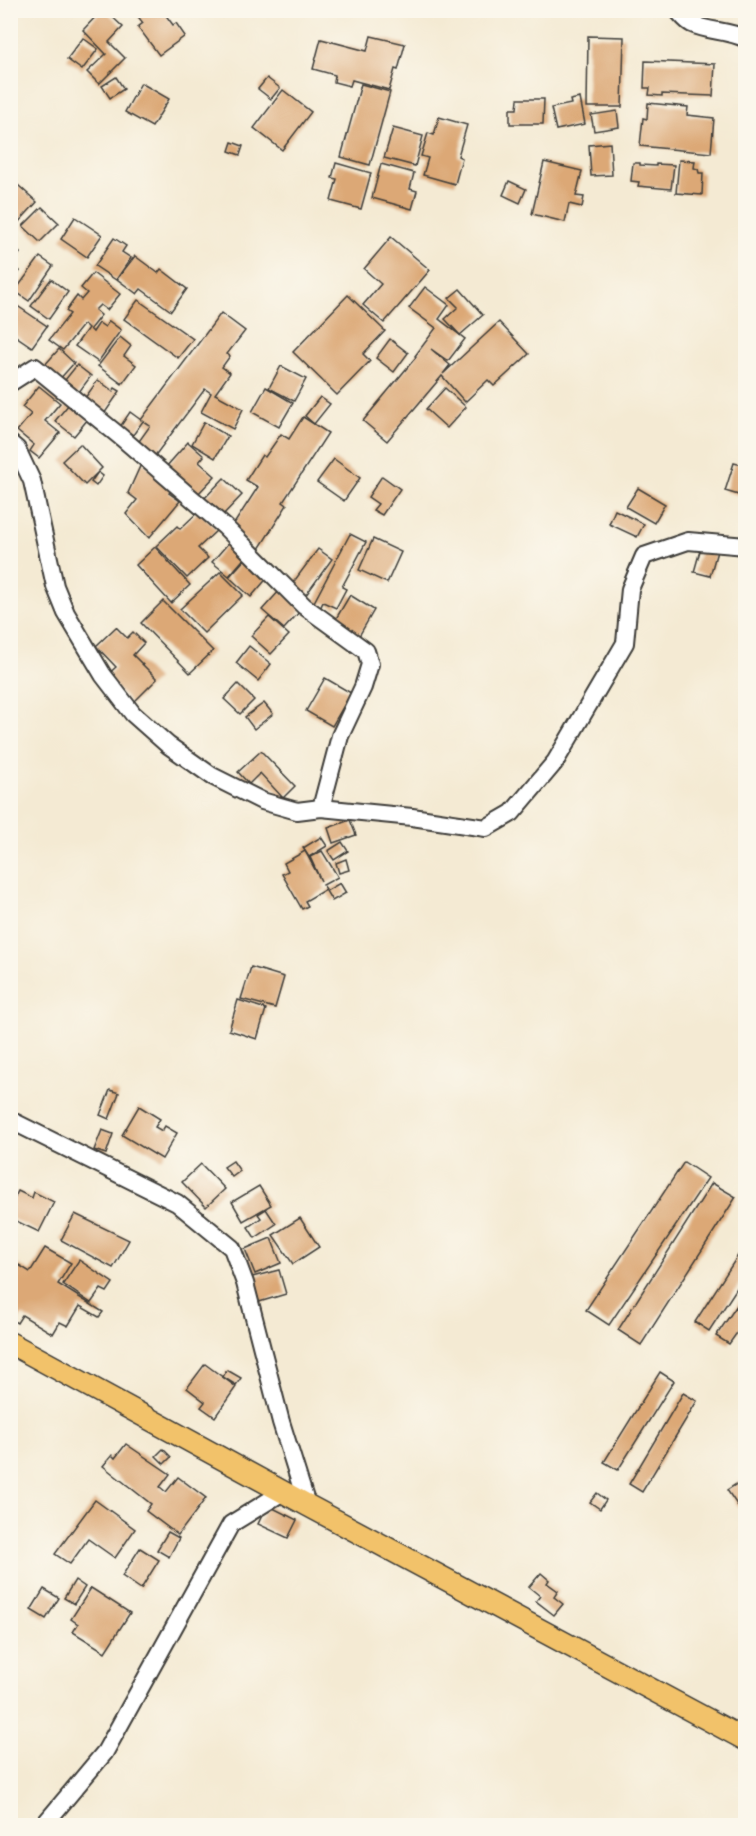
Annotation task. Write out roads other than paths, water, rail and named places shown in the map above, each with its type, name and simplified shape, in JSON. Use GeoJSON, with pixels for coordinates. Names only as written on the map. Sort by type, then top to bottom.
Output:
{"type":"FeatureCollection","features":[{"type":"Feature","properties":{"kind":"main road"},"geometry":{"type":"LineString","coordinates":[[10,1343],[746,1740]]}},
{"type":"Feature","properties":{"kind":"street"},"geometry":{"type":"LineString","coordinates":[[677,10],[690,23],[746,39]]}},
{"type":"Feature","properties":{"kind":"street"},"geometry":{"type":"LineString","coordinates":[[10,382],[35,367],[225,527],[304,606],[366,651],[370,664],[363,687],[340,736],[321,808]]}},
{"type":"Feature","properties":{"kind":"street"},"geometry":{"type":"LineString","coordinates":[[10,443],[17,450],[32,481],[55,586],[66,613],[103,675],[133,714],[168,745],[212,776],[262,801],[297,811],[321,808],[412,817],[486,828],[512,813],[555,762],[626,643],[630,589],[644,556],[688,541],[746,546]]}},
{"type":"Feature","properties":{"kind":"street"},"geometry":{"type":"LineString","coordinates":[[10,1120],[177,1203],[232,1248],[245,1283],[280,1422],[307,1505]]}},
{"type":"Feature","properties":{"kind":"street"},"geometry":{"type":"LineString","coordinates":[[43,1826],[105,1752],[231,1524],[283,1492]]}}]}
